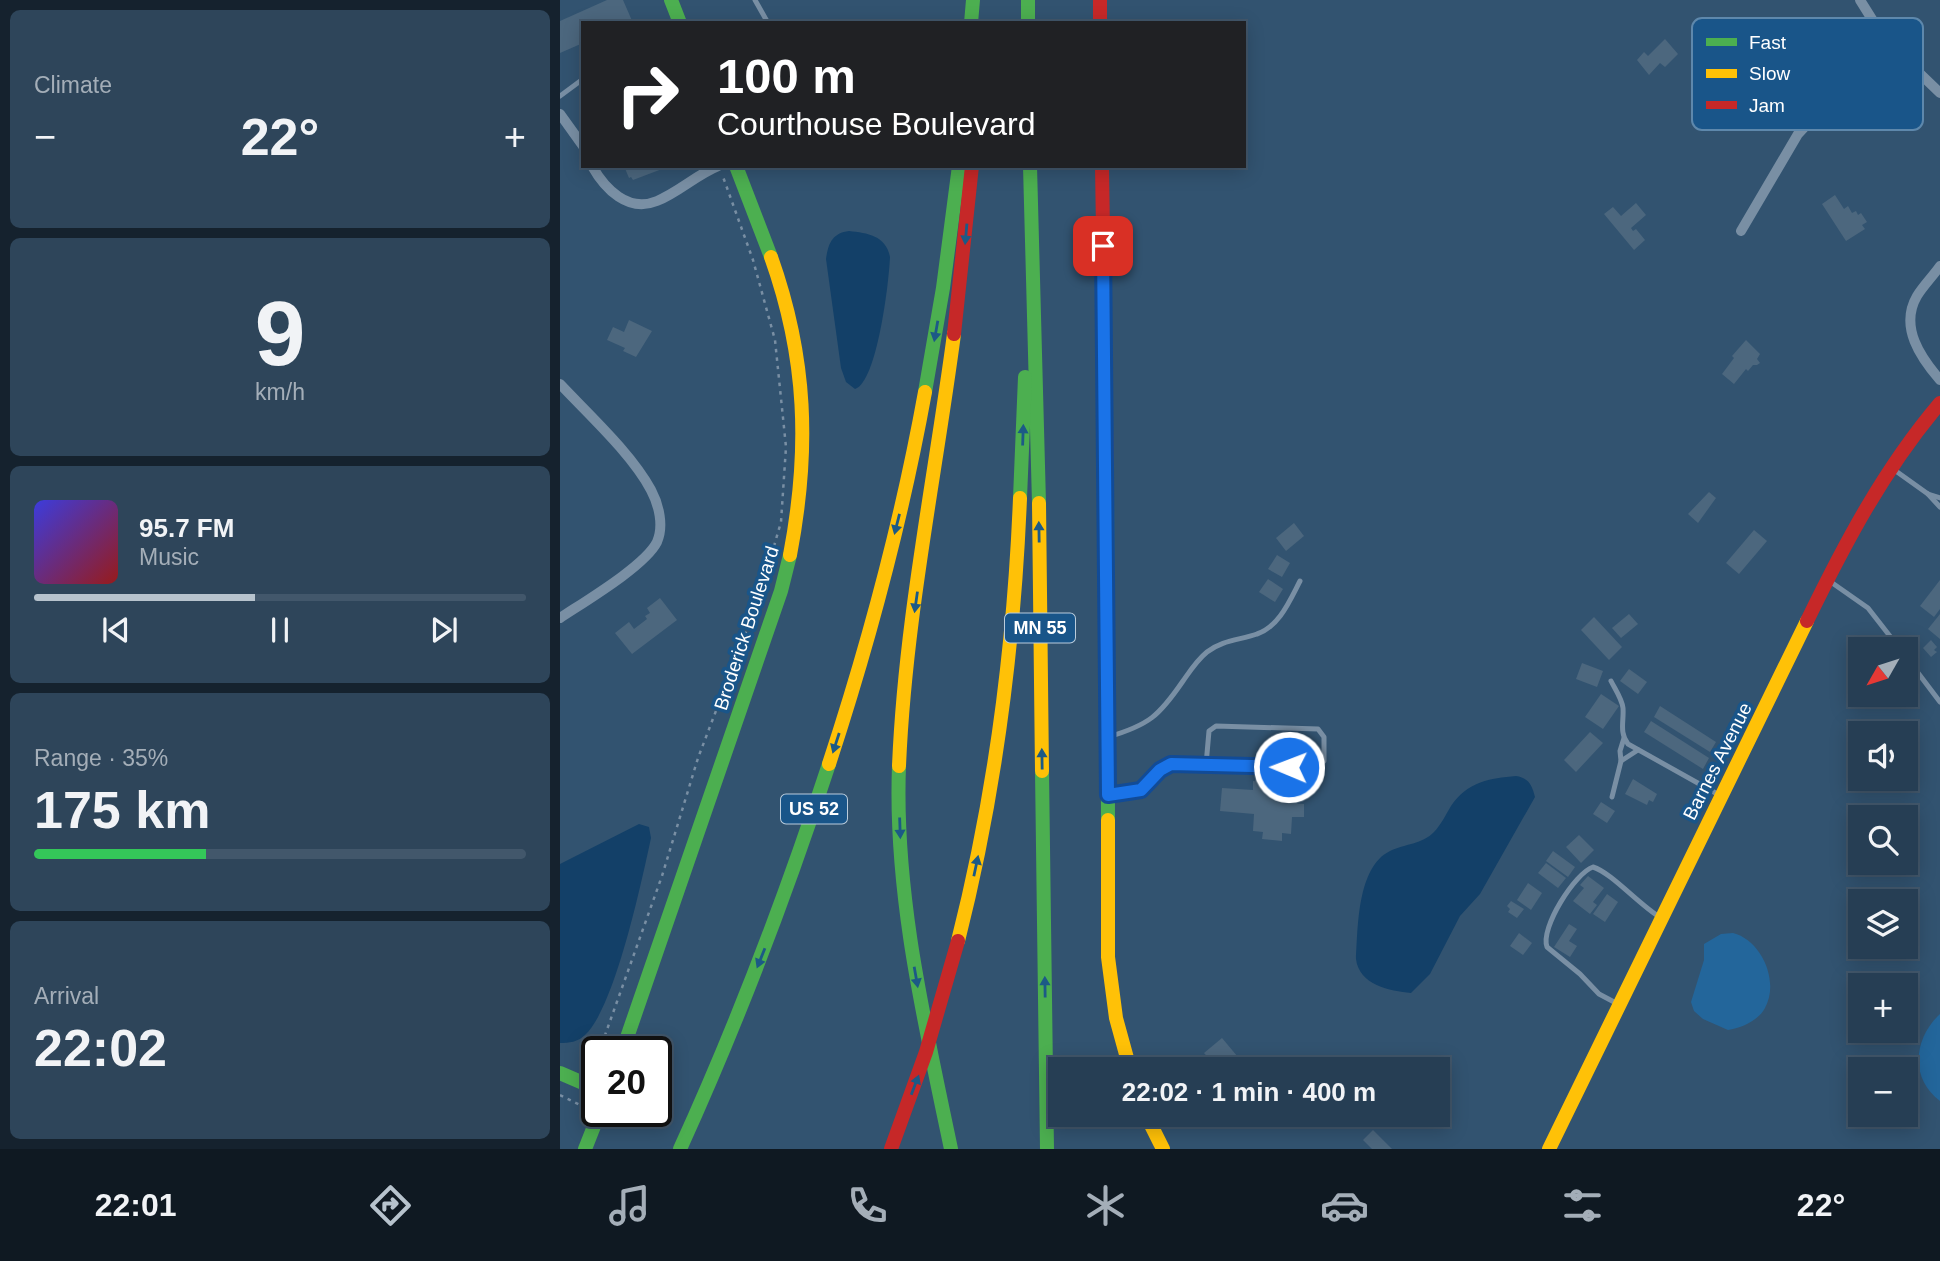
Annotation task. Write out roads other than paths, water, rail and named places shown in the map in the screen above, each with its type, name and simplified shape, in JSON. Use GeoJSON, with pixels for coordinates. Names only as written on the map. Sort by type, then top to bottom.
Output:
{"type":"FeatureCollection","features":[{"type":"Feature","properties":{"kind":"main road"},"geometry":{"type":"LineString","coordinates":[[671,0],[679,21]]}},
{"type":"Feature","properties":{"kind":"main road"},"geometry":{"type":"LineString","coordinates":[[972,21],[973,0]]}},
{"type":"Feature","properties":{"kind":"main road"},"geometry":{"type":"LineString","coordinates":[[1028,0],[1028,21]]}},
{"type":"Feature","properties":{"kind":"main road"},"geometry":{"type":"LineString","coordinates":[[1100,0],[1100,21]]}},
{"type":"Feature","properties":{"kind":"main road","name":"Broderick Boulevard"},"geometry":{"type":"LineString","coordinates":[[628,1036],[781,591],[795,531],[800,492],[803,407],[792,328],[773,262],[737,168]]}},
{"type":"Feature","properties":{"kind":"main road","name":"US 52"},"geometry":{"type":"LineString","coordinates":[[680,1149],[772,932],[865,649],[912,457],[940,309],[959,168]]}},
{"type":"Feature","properties":{"kind":"main road"},"geometry":{"type":"LineString","coordinates":[[951,1149],[918,986],[906,909],[899,802],[904,688],[960,293],[972,168]]}},
{"type":"Feature","properties":{"kind":"main road"},"geometry":{"type":"LineString","coordinates":[[891,1149],[920,1073],[961,933],[999,750],[1017,576],[1030,168]]}},
{"type":"Feature","properties":{"kind":"main road"},"geometry":{"type":"LineString","coordinates":[[1102,168],[1108,957],[1116,1018],[1127,1057]]}},
{"type":"Feature","properties":{"kind":"main road","name":"MN 55"},"geometry":{"type":"LineString","coordinates":[[1030,202],[1038,452],[1047,1149]]}},
{"type":"Feature","properties":{"kind":"main road","name":"Barnes Avenue"},"geometry":{"type":"LineString","coordinates":[[1549,1149],[1859,519],[1890,467],[1940,403]]}},
{"type":"Feature","properties":{"kind":"main road"},"geometry":{"type":"LineString","coordinates":[[560,1073],[581,1082]]}},
{"type":"Feature","properties":{"kind":"main road"},"geometry":{"type":"LineString","coordinates":[[585,1149],[594,1127]]}},
{"type":"Feature","properties":{"kind":"main road"},"geometry":{"type":"LineString","coordinates":[[1152,1127],[1163,1149]]}},
{"type":"Feature","properties":{"kind":"street"},"geometry":{"type":"LineString","coordinates":[[1860,0],[1871,18]]}},
{"type":"Feature","properties":{"kind":"street"},"geometry":{"type":"LineString","coordinates":[[1923,77],[1940,93]]}},
{"type":"Feature","properties":{"kind":"street"},"geometry":{"type":"LineString","coordinates":[[560,114],[581,143]]}},
{"type":"Feature","properties":{"kind":"street"},"geometry":{"type":"LineString","coordinates":[[1741,231],[1802,130]]}},
{"type":"Feature","properties":{"kind":"street"},"geometry":{"type":"LineString","coordinates":[[593,168],[601,183],[612,193],[640,205],[657,201],[714,168]]}},
{"type":"Feature","properties":{"kind":"street"},"geometry":{"type":"LineString","coordinates":[[1940,266],[1916,297],[1910,324],[1918,351],[1940,380]]}},
{"type":"Feature","properties":{"kind":"street"},"geometry":{"type":"LineString","coordinates":[[560,384],[622,452],[652,491],[661,521],[657,541],[646,557],[560,618]]}},
{"type":"Feature","properties":{"kind":"lane"},"geometry":{"type":"LineString","coordinates":[[755,0],[767,21]]}},
{"type":"Feature","properties":{"kind":"lane"},"geometry":{"type":"LineString","coordinates":[[560,96],[581,80]]}},
{"type":"Feature","properties":{"kind":"lane"},"geometry":{"type":"LineString","coordinates":[[1890,467],[1928,494],[1940,507]]}},
{"type":"Feature","properties":{"kind":"lane"},"geometry":{"type":"LineString","coordinates":[[1928,494],[1940,498]]}},
{"type":"Feature","properties":{"kind":"lane"},"geometry":{"type":"LineString","coordinates":[[1828,580],[1868,607],[1891,637]]}},
{"type":"Feature","properties":{"kind":"lane"},"geometry":{"type":"LineString","coordinates":[[1108,737],[1137,729],[1151,720],[1173,696],[1203,655],[1213,648],[1256,635],[1273,624],[1300,581]]}},
{"type":"Feature","properties":{"kind":"lane"},"geometry":{"type":"LineString","coordinates":[[1918,673],[1940,702]]}},
{"type":"Feature","properties":{"kind":"lane"},"geometry":{"type":"LineString","coordinates":[[1611,681],[1623,706],[1621,761],[1612,797]]}},
{"type":"Feature","properties":{"kind":"lane"},"geometry":{"type":"LineString","coordinates":[[1108,795],[1141,790],[1160,770],[1171,764],[1206,765],[1316,767],[1324,761],[1324,737],[1318,729],[1216,726],[1209,731],[1206,765]]}},
{"type":"Feature","properties":{"kind":"lane"},"geometry":{"type":"LineString","coordinates":[[1623,738],[1638,750],[1721,796]]}},
{"type":"Feature","properties":{"kind":"lane"},"geometry":{"type":"LineString","coordinates":[[1621,761],[1638,750]]}},
{"type":"Feature","properties":{"kind":"lane"},"geometry":{"type":"LineString","coordinates":[[1619,1004],[1599,994],[1547,947],[1545,941],[1551,917],[1579,876],[1593,867],[1661,918]]}}]}
